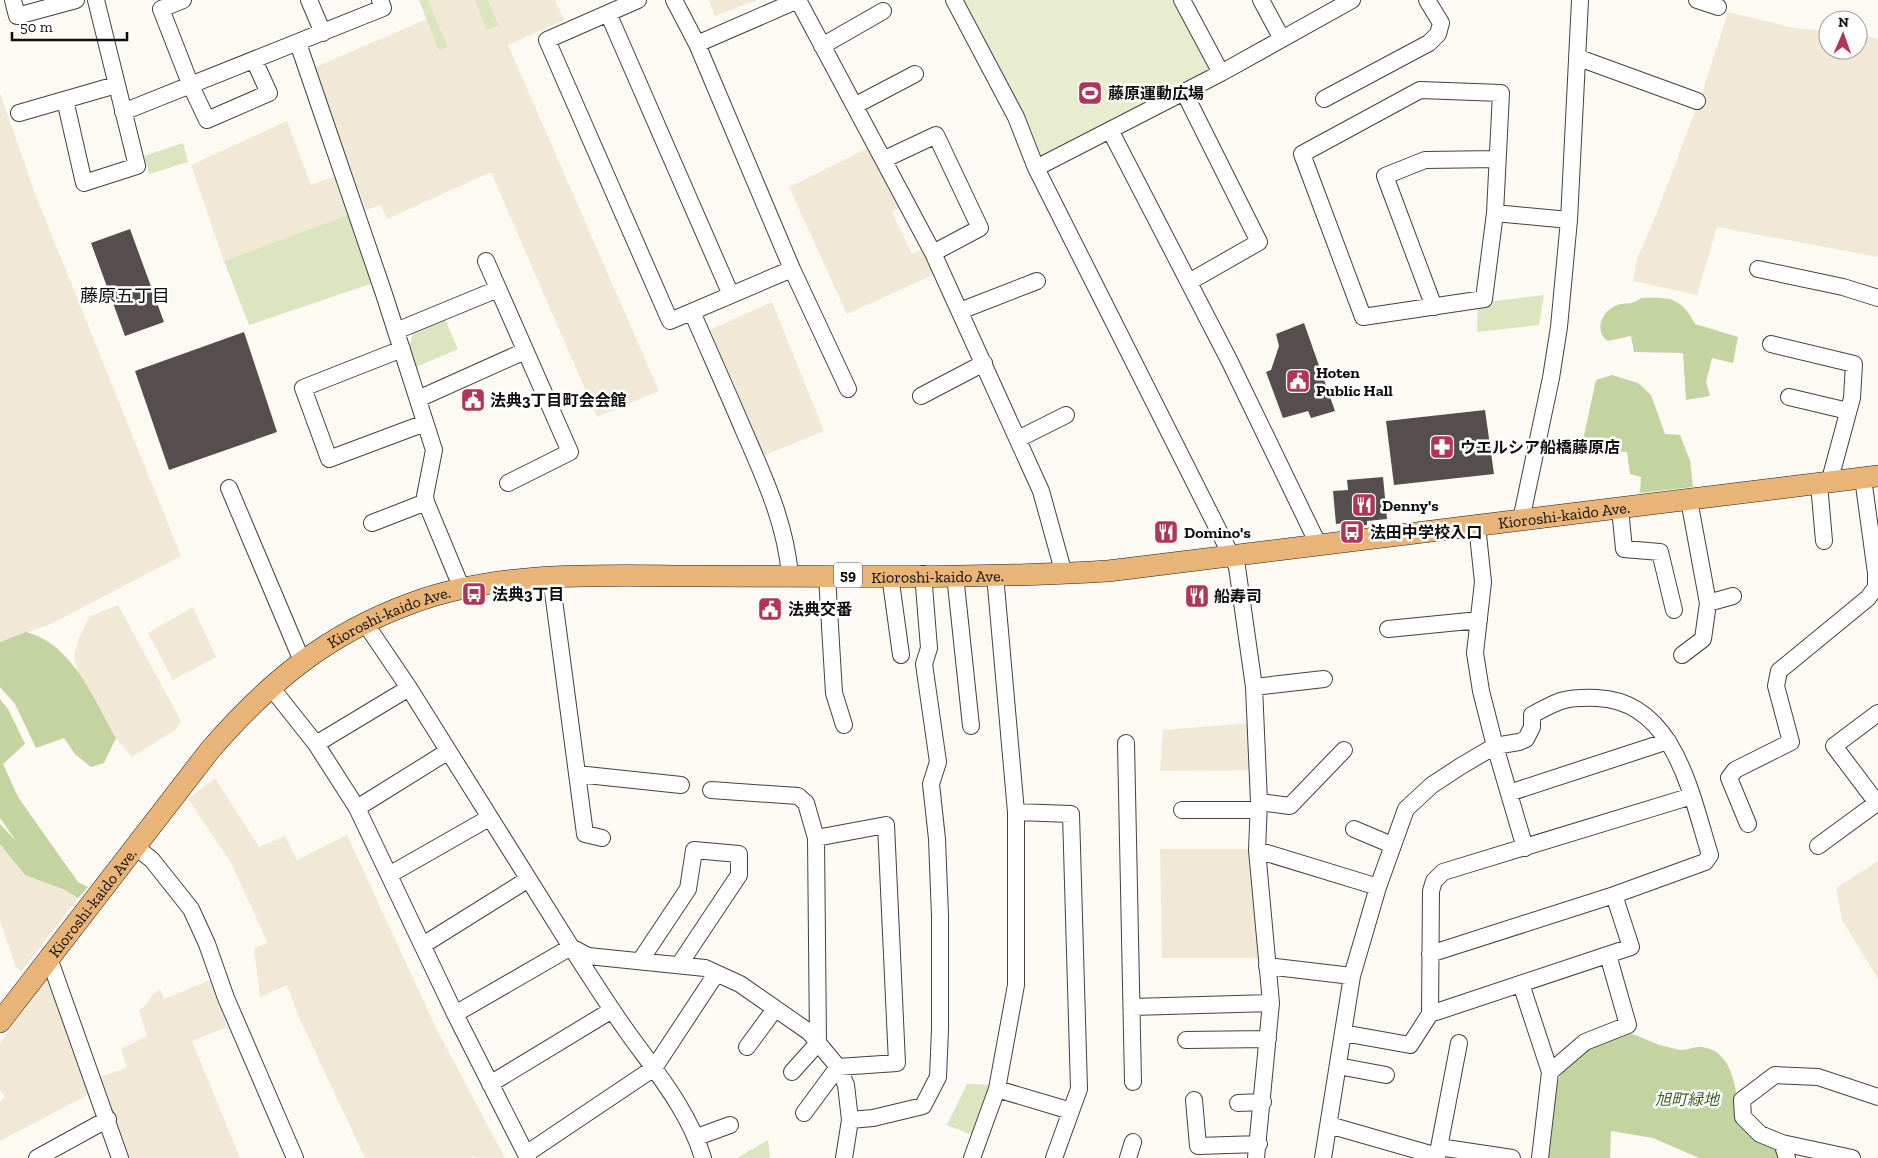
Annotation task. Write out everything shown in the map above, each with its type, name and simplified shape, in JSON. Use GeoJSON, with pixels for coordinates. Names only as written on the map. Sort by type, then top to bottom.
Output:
{"type":"FeatureCollection","features":[{"type":"Feature","properties":{"kind":"main road","name":"Kioroshi-kaido Ave."},"geometry":{"type":"LineString","coordinates":[[0,1022],[210,750],[240,715],[270,686],[331,640],[414,602],[462,589],[551,577],[1064,574],[1231,557],[1870,477]]}},
{"type":"Feature","properties":{"kind":"street"},"geometry":{"type":"LineString","coordinates":[[0,6],[13,0],[17,16],[76,0]]}},
{"type":"Feature","properties":{"kind":"street"},"geometry":{"type":"LineString","coordinates":[[65,100],[84,183],[137,166],[96,0]]}},
{"type":"Feature","properties":{"kind":"street"},"geometry":{"type":"LineString","coordinates":[[183,0],[161,9],[191,86],[207,120],[269,93],[254,60]]}},
{"type":"Feature","properties":{"kind":"street"},"geometry":{"type":"LineString","coordinates":[[310,0],[323,33]]}},
{"type":"Feature","properties":{"kind":"street"},"geometry":{"type":"LineString","coordinates":[[123,112],[383,8],[380,0]]}},
{"type":"Feature","properties":{"kind":"street"},"geometry":{"type":"LineString","coordinates":[[638,0],[547,40],[670,321],[792,268]]}},
{"type":"Feature","properties":{"kind":"street"},"geometry":{"type":"LineString","coordinates":[[674,0],[696,44],[792,268],[848,389]]}},
{"type":"Feature","properties":{"kind":"street"},"geometry":{"type":"LineString","coordinates":[[696,44],[798,0],[856,105],[933,252],[1041,491],[1064,574]]}},
{"type":"Feature","properties":{"kind":"street"},"geometry":{"type":"LineString","coordinates":[[954,0],[1016,117],[1036,168],[1231,557],[1238,567],[1254,686],[1259,806],[1257,850],[1270,1002],[1258,1151],[1198,1146],[1194,1100]]}},
{"type":"Feature","properties":{"kind":"street"},"geometry":{"type":"LineString","coordinates":[[1182,0],[1221,73]]}},
{"type":"Feature","properties":{"kind":"street"},"geometry":{"type":"LineString","coordinates":[[1261,0],[1282,39]]}},
{"type":"Feature","properties":{"kind":"street"},"geometry":{"type":"LineString","coordinates":[[1324,98],[1430,43],[1438,34],[1441,23],[1428,0]]}},
{"type":"Feature","properties":{"kind":"street"},"geometry":{"type":"LineString","coordinates":[[1521,520],[1554,361],[1569,220],[1579,58],[1580,0]]}},
{"type":"Feature","properties":{"kind":"street"},"geometry":{"type":"LineString","coordinates":[[1697,0],[1718,7]]}},
{"type":"Feature","properties":{"kind":"street"},"geometry":{"type":"LineString","coordinates":[[1036,168],[1221,73],[1347,1]]}},
{"type":"Feature","properties":{"kind":"street"},"geometry":{"type":"LineString","coordinates":[[822,46],[883,11]]}},
{"type":"Feature","properties":{"kind":"street"},"geometry":{"type":"LineString","coordinates":[[608,13],[731,295]]}},
{"type":"Feature","properties":{"kind":"street"},"geometry":{"type":"LineString","coordinates":[[298,42],[384,294],[434,450],[425,496],[426,502],[462,589]]}},
{"type":"Feature","properties":{"kind":"street"},"geometry":{"type":"LineString","coordinates":[[1579,58],[1697,101]]}},
{"type":"Feature","properties":{"kind":"street"},"geometry":{"type":"LineString","coordinates":[[856,105],[915,74]]}},
{"type":"Feature","properties":{"kind":"street"},"geometry":{"type":"LineString","coordinates":[[19,113],[116,85]]}},
{"type":"Feature","properties":{"kind":"street"},"geometry":{"type":"LineString","coordinates":[[1420,90],[1500,93],[1495,214],[1484,299],[1363,317],[1302,154],[1420,90]]}},
{"type":"Feature","properties":{"kind":"street"},"geometry":{"type":"LineString","coordinates":[[1184,92],[1259,242],[1189,282]]}},
{"type":"Feature","properties":{"kind":"street"},"geometry":{"type":"LineString","coordinates":[[1110,130],[1239,380],[1318,546]]}},
{"type":"Feature","properties":{"kind":"street"},"geometry":{"type":"LineString","coordinates":[[884,159],[936,135],[980,228],[933,252]]}},
{"type":"Feature","properties":{"kind":"street"},"geometry":{"type":"LineString","coordinates":[[1434,306],[1385,176],[1424,160],[1497,159]]}},
{"type":"Feature","properties":{"kind":"street"},"geometry":{"type":"LineString","coordinates":[[1495,214],[1569,220]]}},
{"type":"Feature","properties":{"kind":"street"},"geometry":{"type":"LineString","coordinates":[[486,261],[570,452],[508,483]]}},
{"type":"Feature","properties":{"kind":"street"},"geometry":{"type":"LineString","coordinates":[[1758,269],[1843,287],[1878,298]]}},
{"type":"Feature","properties":{"kind":"street"},"geometry":{"type":"LineString","coordinates":[[960,311],[1037,281]]}},
{"type":"Feature","properties":{"kind":"street"},"geometry":{"type":"LineString","coordinates":[[396,331],[498,289]]}},
{"type":"Feature","properties":{"kind":"street"},"geometry":{"type":"LineString","coordinates":[[692,312],[779,516],[788,556],[790,576]]}},
{"type":"Feature","properties":{"kind":"street"},"geometry":{"type":"LineString","coordinates":[[1771,344],[1854,364],[1852,398],[1824,483],[1824,541]]}},
{"type":"Feature","properties":{"kind":"street"},"geometry":{"type":"LineString","coordinates":[[402,349],[303,388],[329,459],[425,423]]}},
{"type":"Feature","properties":{"kind":"street"},"geometry":{"type":"LineString","coordinates":[[418,399],[525,351]]}},
{"type":"Feature","properties":{"kind":"street"},"geometry":{"type":"LineString","coordinates":[[921,396],[984,363]]}},
{"type":"Feature","properties":{"kind":"street"},"geometry":{"type":"LineString","coordinates":[[1789,398],[1848,411]]}},
{"type":"Feature","properties":{"kind":"street"},"geometry":{"type":"LineString","coordinates":[[1018,439],[1066,415]]}},
{"type":"Feature","properties":{"kind":"street"},"geometry":{"type":"LineString","coordinates":[[1748,824],[1729,778],[1735,770],[1790,742],[1776,686],[1780,672],[1868,598],[1876,587],[1870,477]]}},
{"type":"Feature","properties":{"kind":"street"},"geometry":{"type":"LineString","coordinates":[[229,488],[302,661]]}},
{"type":"Feature","properties":{"kind":"street"},"geometry":{"type":"LineString","coordinates":[[1682,655],[1703,639],[1708,603],[1689,500]]}},
{"type":"Feature","properties":{"kind":"street"},"geometry":{"type":"LineString","coordinates":[[372,523],[426,502]]}},
{"type":"Feature","properties":{"kind":"street"},"geometry":{"type":"LineString","coordinates":[[1620,509],[1624,549],[1660,552],[1674,610]]}},
{"type":"Feature","properties":{"kind":"street"},"geometry":{"type":"LineString","coordinates":[[1477,525],[1483,582],[1475,653],[1481,691],[1524,848]]}},
{"type":"Feature","properties":{"kind":"street"},"geometry":{"type":"LineString","coordinates":[[850,1120],[873,1118],[923,1106],[938,1077],[940,916],[937,838],[931,784],[938,762],[924,664],[929,648],[924,574]]}},
{"type":"Feature","properties":{"kind":"street"},"geometry":{"type":"LineString","coordinates":[[890,575],[901,655]]}},
{"type":"Feature","properties":{"kind":"street"},"geometry":{"type":"LineString","coordinates":[[955,575],[971,726]]}},
{"type":"Feature","properties":{"kind":"street"},"geometry":{"type":"LineString","coordinates":[[972,1158],[997,1089],[1016,986],[1016,812],[995,575]]}},
{"type":"Feature","properties":{"kind":"street"},"geometry":{"type":"LineString","coordinates":[[826,576],[834,693],[844,725]]}},
{"type":"Feature","properties":{"kind":"street"},"geometry":{"type":"LineString","coordinates":[[551,577],[585,834],[602,838]]}},
{"type":"Feature","properties":{"kind":"street"},"geometry":{"type":"LineString","coordinates":[[1708,603],[1733,596]]}},
{"type":"Feature","properties":{"kind":"street"},"geometry":{"type":"LineString","coordinates":[[1388,630],[1479,620]]}},
{"type":"Feature","properties":{"kind":"street"},"geometry":{"type":"LineString","coordinates":[[365,623],[409,688],[527,880],[612,1010],[680,1106],[697,1137],[702,1158]]}},
{"type":"Feature","properties":{"kind":"street"},"geometry":{"type":"LineString","coordinates":[[1254,686],[1324,679]]}},
{"type":"Feature","properties":{"kind":"street"},"geometry":{"type":"LineString","coordinates":[[270,686],[316,744],[357,808],[455,1014],[527,1156],[654,1068],[716,974]]}},
{"type":"Feature","properties":{"kind":"street"},"geometry":{"type":"LineString","coordinates":[[316,744],[409,688]]}},
{"type":"Feature","properties":{"kind":"street"},"geometry":{"type":"LineString","coordinates":[[1324,1158],[1352,976],[1378,887],[1406,809],[1432,785],[1495,746],[1520,742],[1526,739],[1532,727],[1532,715],[1561,699],[1604,698],[1633,706],[1645,715],[1668,741],[1678,757],[1710,855],[1705,862],[1614,895],[1430,954]]}},
{"type":"Feature","properties":{"kind":"street"},"geometry":{"type":"LineString","coordinates":[[1818,846],[1878,803],[1834,746],[1878,713]]}},
{"type":"Feature","properties":{"kind":"street"},"geometry":{"type":"LineString","coordinates":[[1509,794],[1668,741]]}},
{"type":"Feature","properties":{"kind":"street"},"geometry":{"type":"LineString","coordinates":[[1126,742],[1132,1082]]}},
{"type":"Feature","properties":{"kind":"street"},"geometry":{"type":"LineString","coordinates":[[1182,810],[1290,806],[1344,750]]}},
{"type":"Feature","properties":{"kind":"street"},"geometry":{"type":"LineString","coordinates":[[357,808],[447,752]]}},
{"type":"Feature","properties":{"kind":"street"},"geometry":{"type":"LineString","coordinates":[[577,774],[681,785]]}},
{"type":"Feature","properties":{"kind":"street"},"geometry":{"type":"LineString","coordinates":[[711,790],[798,796],[806,803],[816,838],[818,1043],[792,1072]]}},
{"type":"Feature","properties":{"kind":"street"},"geometry":{"type":"LineString","coordinates":[[1343,1033],[1410,1045],[1430,1014],[1431,891],[1434,881],[1443,872],[1692,796]]}},
{"type":"Feature","properties":{"kind":"street"},"geometry":{"type":"LineString","coordinates":[[1016,812],[1070,814],[1079,1090],[1054,1158]]}},
{"type":"Feature","properties":{"kind":"street"},"geometry":{"type":"LineString","coordinates":[[389,875],[489,818]]}},
{"type":"Feature","properties":{"kind":"street"},"geometry":{"type":"LineString","coordinates":[[804,1113],[838,1067],[897,1063],[886,825],[816,838]]}},
{"type":"Feature","properties":{"kind":"street"},"geometry":{"type":"LineString","coordinates":[[1354,829],[1392,845]]}},
{"type":"Feature","properties":{"kind":"street"},"geometry":{"type":"LineString","coordinates":[[136,847],[152,860],[191,909],[226,998],[295,1158]]}},
{"type":"Feature","properties":{"kind":"street"},"geometry":{"type":"LineString","coordinates":[[640,961],[688,889],[694,850],[739,854],[739,875],[679,965]]}},
{"type":"Feature","properties":{"kind":"street"},"geometry":{"type":"LineString","coordinates":[[1257,850],[1378,887]]}},
{"type":"Feature","properties":{"kind":"street"},"geometry":{"type":"LineString","coordinates":[[422,945],[527,880]]}},
{"type":"Feature","properties":{"kind":"street"},"geometry":{"type":"LineString","coordinates":[[1430,1014],[1631,948],[1614,895]]}},
{"type":"Feature","properties":{"kind":"street"},"geometry":{"type":"LineString","coordinates":[[571,947],[588,956],[705,968],[740,984],[809,1032],[838,1067],[846,1085],[850,1120],[844,1158]]}},
{"type":"Feature","properties":{"kind":"street"},"geometry":{"type":"LineString","coordinates":[[455,1014],[571,947]]}},
{"type":"Feature","properties":{"kind":"street"},"geometry":{"type":"LineString","coordinates":[[1550,1072],[1585,1042],[1628,1025],[1608,955]]}},
{"type":"Feature","properties":{"kind":"street"},"geometry":{"type":"LineString","coordinates":[[49,958],[108,1119],[120,1158]]}},
{"type":"Feature","properties":{"kind":"street"},"geometry":{"type":"LineString","coordinates":[[1267,966],[1352,976]]}},
{"type":"Feature","properties":{"kind":"street"},"geometry":{"type":"LineString","coordinates":[[1521,984],[1550,1072],[1540,1158]]}},
{"type":"Feature","properties":{"kind":"street"},"geometry":{"type":"LineString","coordinates":[[1132,1007],[1270,1002]]}},
{"type":"Feature","properties":{"kind":"street"},"geometry":{"type":"LineString","coordinates":[[747,1047],[775,1009]]}},
{"type":"Feature","properties":{"kind":"street"},"geometry":{"type":"LineString","coordinates":[[490,1084],[612,1010]]}},
{"type":"Feature","properties":{"kind":"street"},"geometry":{"type":"LineString","coordinates":[[1186,1040],[1268,1039]]}},
{"type":"Feature","properties":{"kind":"street"},"geometry":{"type":"LineString","coordinates":[[1438,1154],[1459,1043]]}},
{"type":"Feature","properties":{"kind":"street"},"geometry":{"type":"LineString","coordinates":[[1338,1066],[1386,1075]]}},
{"type":"Feature","properties":{"kind":"street"},"geometry":{"type":"LineString","coordinates":[[1852,1158],[1784,1151],[1760,1134],[1743,1117],[1742,1100],[1774,1076],[1818,1077],[1878,1097]]}},
{"type":"Feature","properties":{"kind":"street"},"geometry":{"type":"LineString","coordinates":[[997,1089],[1071,1111]]}},
{"type":"Feature","properties":{"kind":"street"},"geometry":{"type":"LineString","coordinates":[[1238,1103],[1263,1102]]}},
{"type":"Feature","properties":{"kind":"street"},"geometry":{"type":"LineString","coordinates":[[37,1158],[108,1119]]}},
{"type":"Feature","properties":{"kind":"street"},"geometry":{"type":"LineString","coordinates":[[697,1137],[730,1125]]}},
{"type":"Feature","properties":{"kind":"street"},"geometry":{"type":"LineString","coordinates":[[1329,1125],[1438,1154],[1512,1158]]}},
{"type":"Feature","properties":{"kind":"shaded area"},"geometry":{"type":"Polygon","coordinates":[[[428,0],[475,0],[488,30],[499,24],[488,0],[555,0],[564,20],[508,45],[659,391],[597,417],[491,172],[387,219],[381,205],[366,210],[313,68],[427,19],[439,51],[448,47],[428,0]]]}},
{"type":"Feature","properties":{"kind":"shaded area"},"geometry":{"type":"Polygon","coordinates":[[[709,0],[757,0],[715,16],[709,0]]]}},
{"type":"Feature","properties":{"kind":"shaded area"},"geometry":{"type":"Polygon","coordinates":[[[1728,12],[1793,28],[1818,30],[1818,60],[1868,60],[1868,36],[1878,39],[1878,257],[1717,227],[1697,295],[1633,281],[1637,259],[1656,215],[1702,93],[1728,12]]]}},
{"type":"Feature","properties":{"kind":"shaded area"},"geometry":{"type":"Polygon","coordinates":[[[0,93],[34,191],[181,556],[51,624],[0,642],[0,93]]]}},
{"type":"Feature","properties":{"kind":"shaded area"},"geometry":{"type":"Polygon","coordinates":[[[287,121],[311,185],[336,176],[350,214],[224,261],[191,165],[287,121]]]}},
{"type":"Feature","properties":{"kind":"shaded area"},"geometry":{"type":"Polygon","coordinates":[[[872,146],[902,206],[892,212],[912,254],[924,249],[935,274],[847,314],[789,187],[872,146]]]}},
{"type":"Feature","properties":{"kind":"shaded area"},"geometry":{"type":"Polygon","coordinates":[[[772,302],[824,431],[761,457],[710,330],[772,302]]]}},
{"type":"Feature","properties":{"kind":"shaded area"},"geometry":{"type":"Polygon","coordinates":[[[118,605],[181,721],[175,730],[132,757],[116,738],[78,673],[74,655],[79,638],[89,617],[118,605]]]}},
{"type":"Feature","properties":{"kind":"shaded area"},"geometry":{"type":"Polygon","coordinates":[[[193,607],[216,657],[173,680],[148,633],[193,607]]]}},
{"type":"Feature","properties":{"kind":"shaded area"},"geometry":{"type":"Polygon","coordinates":[[[1250,723],[1253,770],[1160,771],[1163,730],[1250,723]]]}},
{"type":"Feature","properties":{"kind":"shaded area"},"geometry":{"type":"Polygon","coordinates":[[[215,778],[259,847],[285,836],[297,860],[347,835],[436,1028],[505,1158],[475,1158],[473,1156],[471,1158],[365,1158],[298,1015],[287,985],[260,997],[254,948],[268,943],[230,861],[188,799],[215,778]]]}},
{"type":"Feature","properties":{"kind":"shaded area"},"geometry":{"type":"Polygon","coordinates":[[[0,844],[25,875],[65,890],[78,898],[21,972],[16,967],[0,921],[0,844]]]}},
{"type":"Feature","properties":{"kind":"shaded area"},"geometry":{"type":"Polygon","coordinates":[[[1160,849],[1251,849],[1258,958],[1162,958],[1160,849]]]}},
{"type":"Feature","properties":{"kind":"shaded area"},"geometry":{"type":"Polygon","coordinates":[[[1878,861],[1878,979],[1842,920],[1836,888],[1878,861]]]}},
{"type":"Feature","properties":{"kind":"shaded area"},"geometry":{"type":"Polygon","coordinates":[[[47,978],[91,1093],[0,1141],[0,1102],[5,1097],[0,1090],[0,1043],[47,978]]]}},
{"type":"Feature","properties":{"kind":"shaded area"},"geometry":{"type":"Polygon","coordinates":[[[210,980],[227,1027],[192,1041],[240,1158],[126,1158],[99,1077],[127,1068],[121,1049],[147,1036],[139,1010],[146,1005],[152,995],[160,989],[164,999],[210,980]]]}},
{"type":"Feature","properties":{"kind":"green space"},"geometry":{"type":"Polygon","coordinates":[[[419,0],[428,0],[448,47],[439,51],[419,0]]]}},
{"type":"Feature","properties":{"kind":"green space"},"geometry":{"type":"Polygon","coordinates":[[[475,0],[488,0],[499,25],[487,30],[475,0]]]}},
{"type":"Feature","properties":{"kind":"green space","name":"藤原運動広場"},"geometry":{"type":"Polygon","coordinates":[[[962,0],[1177,0],[1215,69],[1040,159],[962,0]]]}},
{"type":"Feature","properties":{"kind":"green space"},"geometry":{"type":"Polygon","coordinates":[[[183,143],[188,162],[149,174],[144,156],[183,143]]]}},
{"type":"Feature","properties":{"kind":"green space"},"geometry":{"type":"Polygon","coordinates":[[[350,214],[373,283],[249,325],[224,261],[350,214]]]}},
{"type":"Feature","properties":{"kind":"green space"},"geometry":{"type":"Polygon","coordinates":[[[1544,295],[1539,325],[1477,332],[1478,303],[1544,295]]]}},
{"type":"Feature","properties":{"kind":"green space"},"geometry":{"type":"Polygon","coordinates":[[[1641,298],[1674,300],[1685,308],[1695,324],[1738,337],[1733,363],[1712,358],[1706,382],[1710,396],[1686,400],[1683,353],[1634,352],[1631,336],[1608,341],[1601,333],[1601,322],[1610,309],[1641,298]]]}},
{"type":"Feature","properties":{"kind":"green space"},"geometry":{"type":"Polygon","coordinates":[[[445,319],[458,349],[416,367],[409,346],[414,332],[445,319]]]}},
{"type":"Feature","properties":{"kind":"green space"},"geometry":{"type":"Polygon","coordinates":[[[1612,375],[1638,383],[1651,395],[1665,434],[1680,435],[1690,461],[1693,487],[1640,493],[1641,477],[1630,474],[1627,452],[1588,449],[1583,440],[1596,380],[1612,375]]]}},
{"type":"Feature","properties":{"kind":"green space"},"geometry":{"type":"Polygon","coordinates":[[[26,632],[42,638],[57,648],[80,675],[90,691],[116,738],[104,763],[91,767],[75,754],[64,738],[36,748],[15,704],[0,687],[0,642],[26,632]]]}},
{"type":"Feature","properties":{"kind":"green space"},"geometry":{"type":"Polygon","coordinates":[[[0,699],[8,709],[25,744],[3,764],[18,797],[78,882],[88,887],[78,898],[65,890],[25,875],[0,844],[0,824],[16,841],[0,818],[0,699]]]}},
{"type":"Feature","properties":{"kind":"green space","name":"旭町緑地"},"geometry":{"type":"Polygon","coordinates":[[[1628,1033],[1663,1046],[1683,1050],[1702,1047],[1720,1055],[1730,1070],[1736,1090],[1738,1108],[1775,1144],[1781,1158],[1699,1158],[1653,1138],[1611,1131],[1610,1158],[1546,1158],[1554,1093],[1562,1070],[1586,1050],[1628,1033]]]}},
{"type":"Feature","properties":{"kind":"green space"},"geometry":{"type":"Polygon","coordinates":[[[967,1084],[994,1085],[975,1136],[947,1125],[967,1084]]]}},
{"type":"Feature","properties":{"kind":"green space"},"geometry":{"type":"Polygon","coordinates":[[[768,1140],[770,1158],[737,1158],[768,1140]]]}},
{"type":"Feature","properties":{"kind":"building"},"geometry":{"type":"Polygon","coordinates":[[[130,229],[164,322],[125,336],[91,243],[130,229]]]}},
{"type":"Feature","properties":{"kind":"building"},"geometry":{"type":"Polygon","coordinates":[[[1304,323],[1335,411],[1311,418],[1308,411],[1283,418],[1266,372],[1271,370],[1279,346],[1276,334],[1304,323]]]}},
{"type":"Feature","properties":{"kind":"building"},"geometry":{"type":"Polygon","coordinates":[[[244,332],[277,432],[169,470],[135,371],[244,332]]]}},
{"type":"Feature","properties":{"kind":"building"},"geometry":{"type":"Polygon","coordinates":[[[1485,410],[1494,474],[1394,485],[1386,421],[1485,410]]]}},
{"type":"Feature","properties":{"kind":"building"},"geometry":{"type":"Polygon","coordinates":[[[1383,477],[1387,519],[1367,521],[1367,525],[1352,526],[1351,522],[1336,524],[1333,491],[1348,490],[1347,480],[1383,477]]]}},
{"type":"Feature","properties":{"kind":"place","name":"藤原運動広場"},"geometry":{"type":"Point","coordinates":[1090,93]}},
{"type":"Feature","properties":{"kind":"place","name":"Hoten Public Hall"},"geometry":{"type":"Point","coordinates":[1298,381]}},
{"type":"Feature","properties":{"kind":"place","name":"法典3丁目町会会館"},"geometry":{"type":"Point","coordinates":[473,400]}},
{"type":"Feature","properties":{"kind":"place","name":"ウエルシア船橋藤原店"},"geometry":{"type":"Point","coordinates":[1442,447]}},
{"type":"Feature","properties":{"kind":"place","name":"Denny's"},"geometry":{"type":"Point","coordinates":[1364,505]}},
{"type":"Feature","properties":{"kind":"place","name":"Domino's"},"geometry":{"type":"Point","coordinates":[1166,532]}},
{"type":"Feature","properties":{"kind":"place","name":"法田中学校入口"},"geometry":{"type":"Point","coordinates":[1352,532]}},
{"type":"Feature","properties":{"kind":"place","name":"法典3丁目"},"geometry":{"type":"Point","coordinates":[474,594]}},
{"type":"Feature","properties":{"kind":"place","name":"船寿司"},"geometry":{"type":"Point","coordinates":[1197,596]}},
{"type":"Feature","properties":{"kind":"place","name":"法典交番"},"geometry":{"type":"Point","coordinates":[770,609]}},
{"type":"Feature","properties":{"kind":"district","name":"藤原五丁目"},"geometry":{"type":"Point","coordinates":[125,296]}}]}
